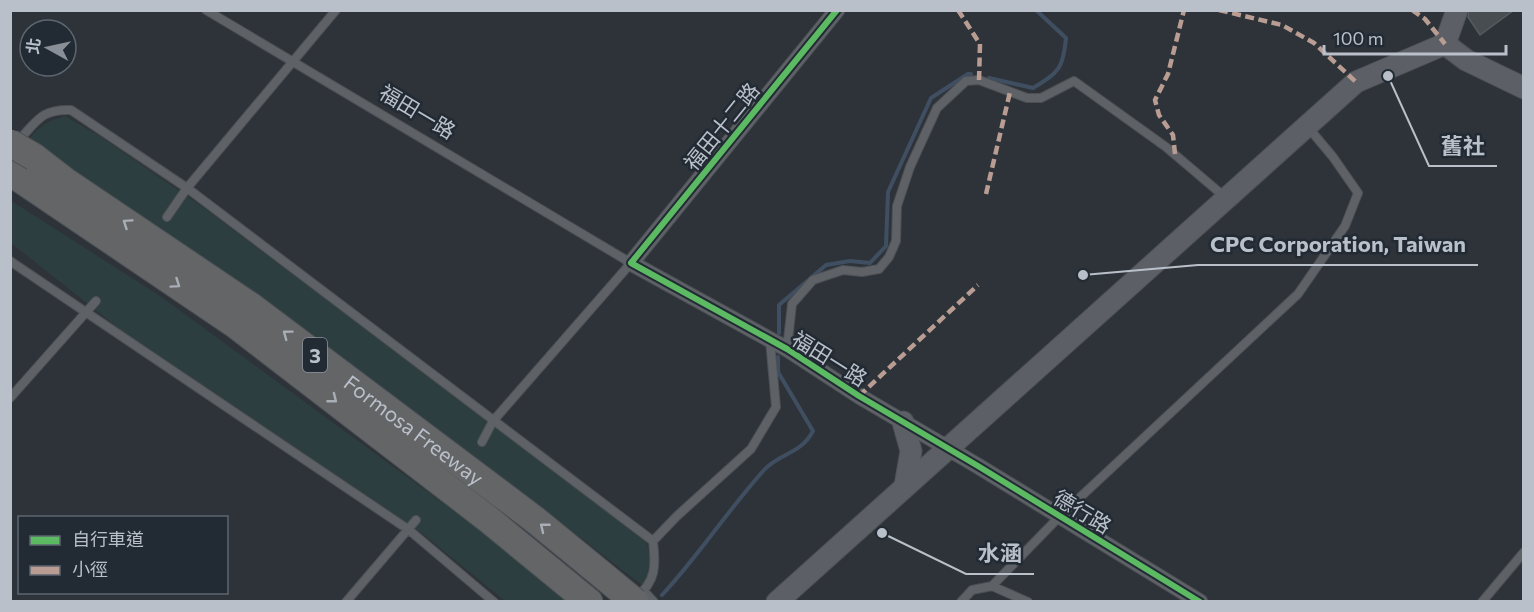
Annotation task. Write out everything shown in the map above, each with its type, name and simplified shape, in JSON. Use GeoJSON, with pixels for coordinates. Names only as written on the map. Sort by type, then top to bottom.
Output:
{"type":"FeatureCollection","features":[{"type":"Feature","properties":{"kind":"highway","name":"Formosa Freeway"},"geometry":{"type":"LineString","coordinates":[[18,158],[65,182],[252,308],[637,598]]}},
{"type":"Feature","properties":{"kind":"highway","name":"Formosa Freeway"},"geometry":{"type":"LineString","coordinates":[[18,158],[75,216],[236,324],[488,519],[581,595]]}},
{"type":"Feature","properties":{"kind":"main road"},"geometry":{"type":"LineString","coordinates":[[777,602],[1356,82],[1445,44],[1456,10]]}},
{"type":"Feature","properties":{"kind":"main road"},"geometry":{"type":"LineString","coordinates":[[1445,44],[1466,60],[1524,88]]}},
{"type":"Feature","properties":{"kind":"main road"},"geometry":{"type":"LineString","coordinates":[[903,422],[911,451],[905,486]]}},
{"type":"Feature","properties":{"kind":"street","name":"福田十二路"},"geometry":{"type":"LineString","coordinates":[[631,263],[837,10]]}},
{"type":"Feature","properties":{"kind":"street","name":"福田一路"},"geometry":{"type":"LineString","coordinates":[[631,263],[787,349],[860,396],[949,448]]}},
{"type":"Feature","properties":{"kind":"street","name":"德行路"},"geometry":{"type":"LineString","coordinates":[[949,448],[1200,602]]}},
{"type":"Feature","properties":{"kind":"lane","name":"福田一路"},"geometry":{"type":"LineString","coordinates":[[206,10],[631,263]]}},
{"type":"Feature","properties":{"kind":"lane"},"geometry":{"type":"LineString","coordinates":[[167,217],[187,188],[336,10]]}},
{"type":"Feature","properties":{"kind":"lane"},"geometry":{"type":"LineString","coordinates":[[787,349],[792,304],[813,280],[843,270],[862,272],[879,269],[889,257],[896,241],[897,206],[910,166],[937,108],[966,81],[980,80],[1027,98],[1041,99],[1074,81],[1166,147],[1227,199]]}},
{"type":"Feature","properties":{"kind":"lane"},"geometry":{"type":"LineString","coordinates":[[18,158],[39,118],[55,110],[71,110],[187,188],[653,541],[656,564],[652,578],[637,598],[654,602]]}},
{"type":"Feature","properties":{"kind":"lane"},"geometry":{"type":"LineString","coordinates":[[961,602],[972,590],[992,586],[1059,517],[1298,294],[1345,226],[1358,193],[1333,157],[1307,126]]}},
{"type":"Feature","properties":{"kind":"lane"},"geometry":{"type":"LineString","coordinates":[[10,131],[18,158]]}},
{"type":"Feature","properties":{"kind":"lane"},"geometry":{"type":"LineString","coordinates":[[10,261],[86,310],[409,530],[494,602]]}},
{"type":"Feature","properties":{"kind":"lane","name":"福田十二路"},"geometry":{"type":"LineString","coordinates":[[482,442],[493,421],[631,263]]}},
{"type":"Feature","properties":{"kind":"lane"},"geometry":{"type":"LineString","coordinates":[[10,398],[96,301]]}},
{"type":"Feature","properties":{"kind":"lane"},"geometry":{"type":"LineString","coordinates":[[653,541],[677,516],[751,449],[776,407],[770,340]]}},
{"type":"Feature","properties":{"kind":"lane"},"geometry":{"type":"LineString","coordinates":[[346,602],[416,520]]}},
{"type":"Feature","properties":{"kind":"lane"},"geometry":{"type":"LineString","coordinates":[[1482,602],[1524,552]]}},
{"type":"Feature","properties":{"kind":"lane"},"geometry":{"type":"LineString","coordinates":[[992,586],[1028,602]]}},
{"type":"Feature","properties":{"kind":"shaded area"},"geometry":{"type":"Polygon","coordinates":[[[65,116],[101,137],[204,208],[644,537],[650,561],[648,573],[642,585],[263,302],[26,143],[43,125],[65,116]]]}},
{"type":"Feature","properties":{"kind":"shaded area"},"geometry":{"type":"Polygon","coordinates":[[[10,200],[160,296],[492,539],[568,601],[505,601],[423,534],[117,327],[11,243],[10,200]]]}},
{"type":"Feature","properties":{"kind":"building"},"geometry":{"type":"Polygon","coordinates":[[[1469,10],[1514,10],[1480,35],[1468,17],[1469,10]]]}},
{"type":"Feature","properties":{"kind":"waterway"},"geometry":{"type":"LineString","coordinates":[[989,78],[1033,88],[1058,69],[1063,57],[1066,38],[1036,10]]}},
{"type":"Feature","properties":{"kind":"waterway"},"geometry":{"type":"LineString","coordinates":[[779,333],[779,305],[826,265],[850,261],[870,263],[886,246],[888,192],[931,98],[971,74]]}},
{"type":"Feature","properties":{"kind":"waterway"},"geometry":{"type":"LineString","coordinates":[[662,595],[764,470],[803,444],[813,431],[778,372],[778,357]]}},
{"type":"Feature","properties":{"kind":"marked path"},"geometry":{"type":"LineString","coordinates":[[958,10],[980,44],[979,80]]}},
{"type":"Feature","properties":{"kind":"marked path"},"geometry":{"type":"LineString","coordinates":[[1175,154],[1173,135],[1159,115],[1155,100],[1168,74],[1184,10]]}},
{"type":"Feature","properties":{"kind":"marked path"},"geometry":{"type":"LineString","coordinates":[[1219,10],[1282,25],[1314,43],[1356,82]]}},
{"type":"Feature","properties":{"kind":"marked path"},"geometry":{"type":"LineString","coordinates":[[1412,10],[1425,19],[1445,44]]}},
{"type":"Feature","properties":{"kind":"marked path"},"geometry":{"type":"LineString","coordinates":[[986,194],[1010,92]]}},
{"type":"Feature","properties":{"kind":"marked path"},"geometry":{"type":"LineString","coordinates":[[859,396],[978,285]]}},
{"type":"Feature","properties":{"kind":"cycle path"},"geometry":{"type":"LineString","coordinates":[[837,10],[631,263],[787,349],[859,396],[1200,602]]}},
{"type":"Feature","properties":{"kind":"place","name":"舊社"},"geometry":{"type":"Point","coordinates":[1388,76]}},
{"type":"Feature","properties":{"kind":"place","name":"CPC Corporation, Taiwan"},"geometry":{"type":"Point","coordinates":[1083,275]}},
{"type":"Feature","properties":{"kind":"place","name":"水涵"},"geometry":{"type":"Point","coordinates":[882,533]}}]}
